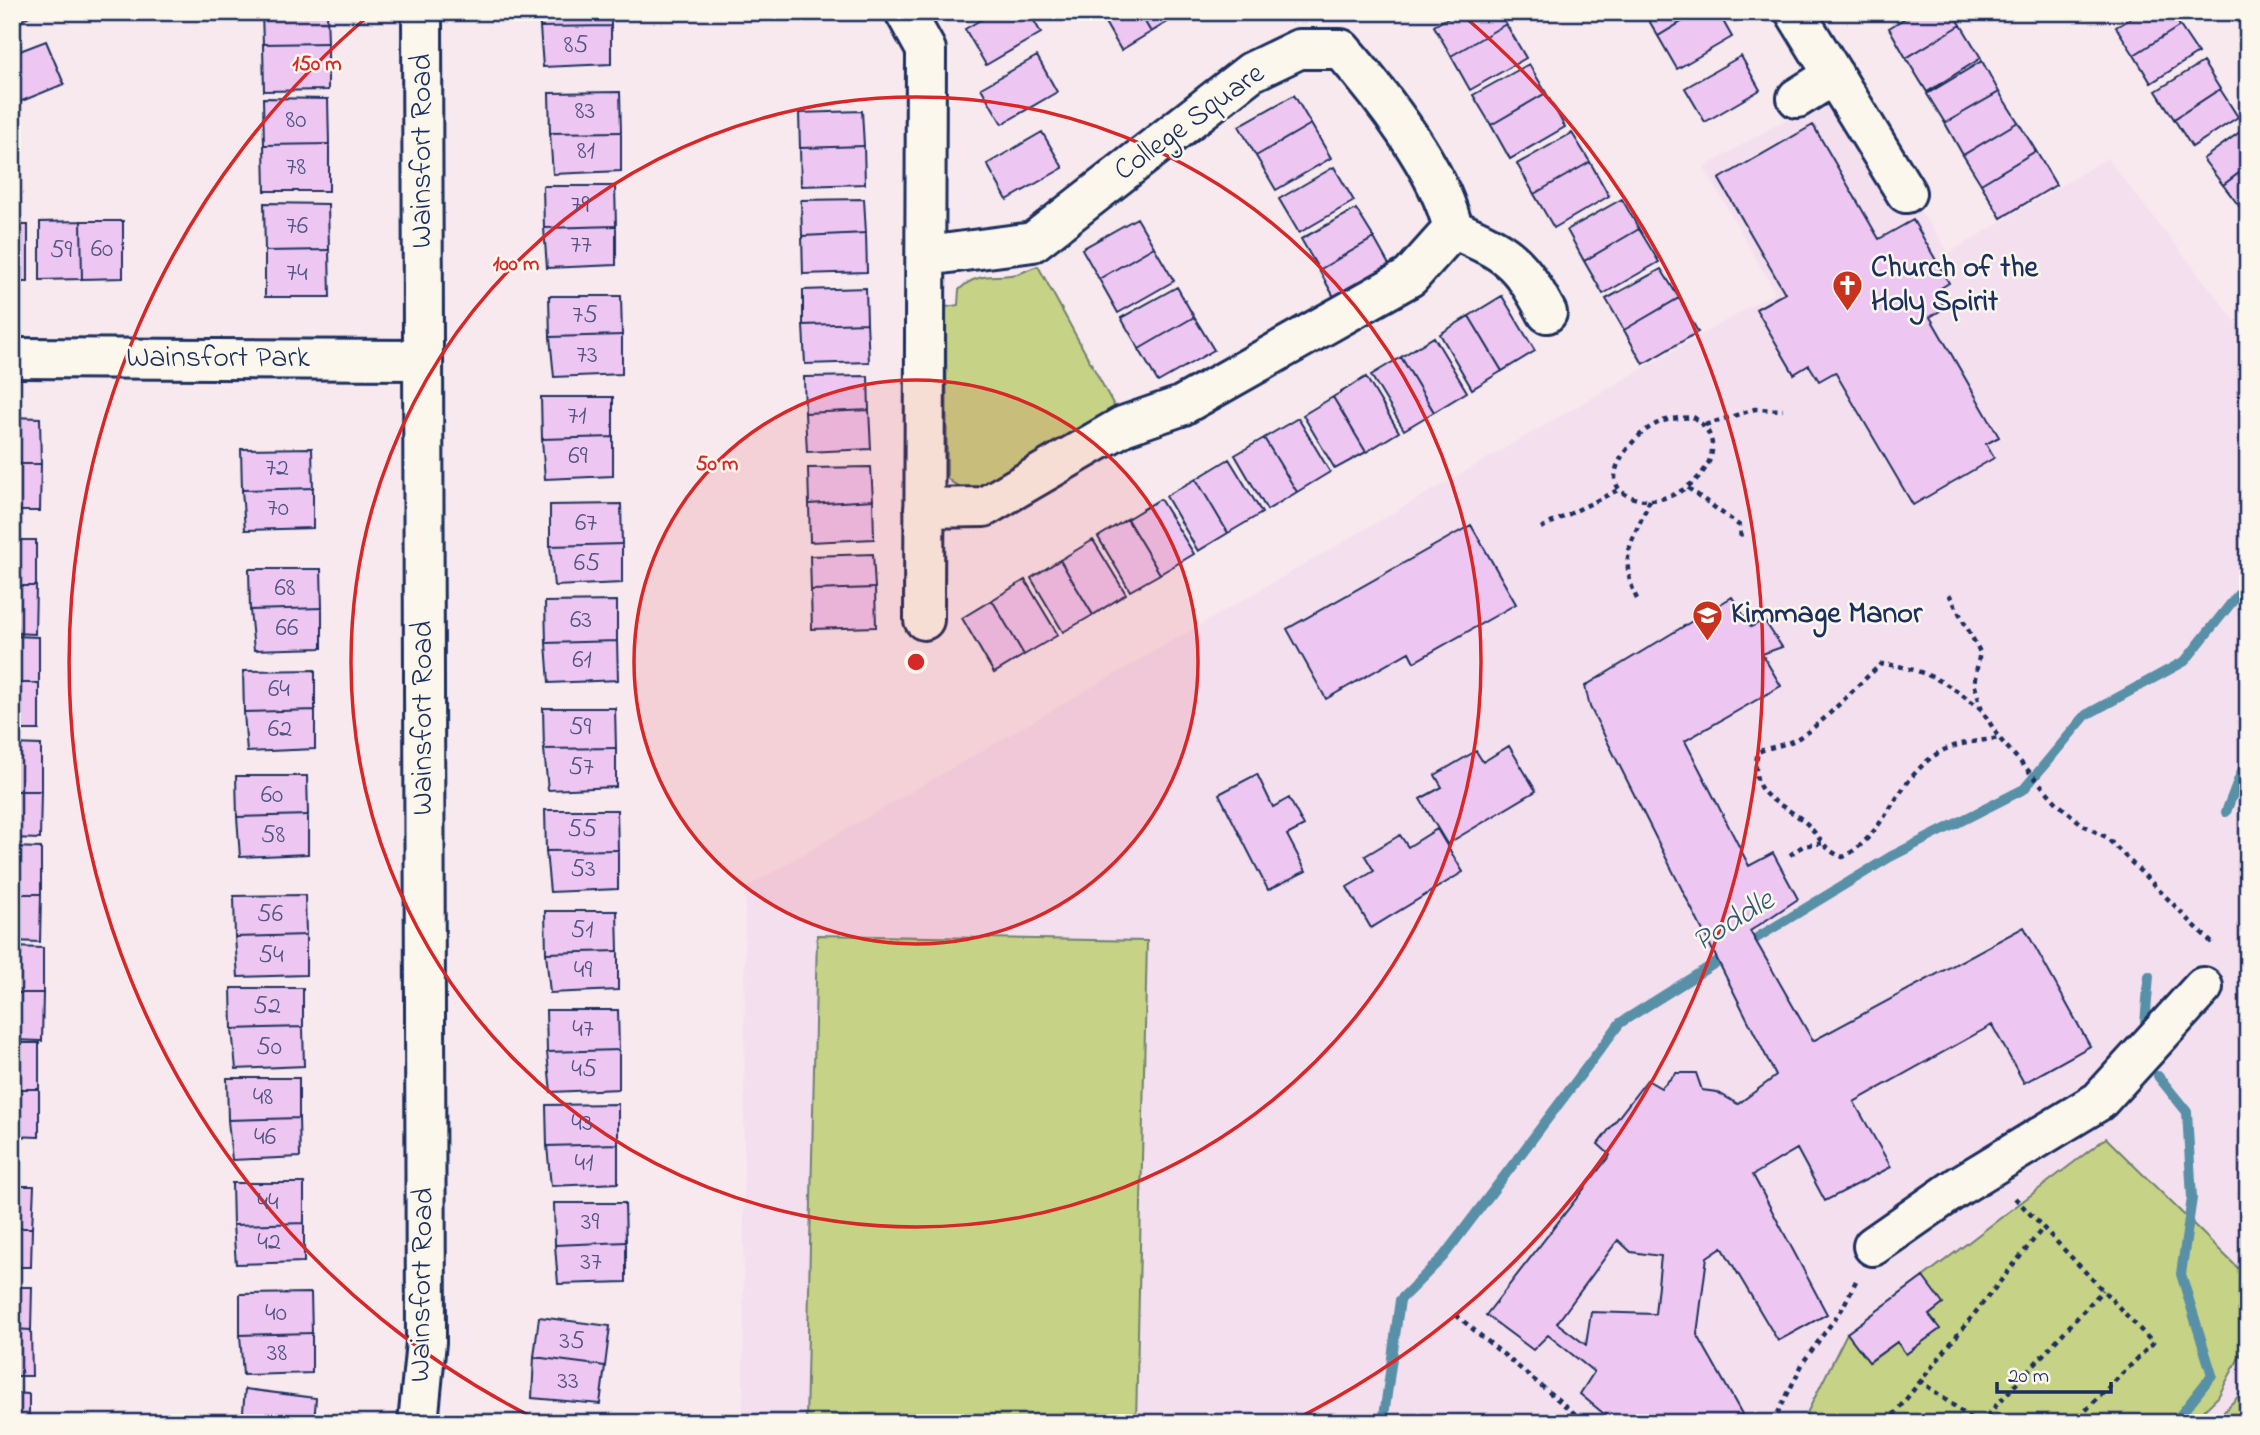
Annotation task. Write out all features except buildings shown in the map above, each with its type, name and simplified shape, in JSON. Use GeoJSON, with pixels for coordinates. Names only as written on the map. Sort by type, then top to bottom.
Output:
{"type":"FeatureCollection","features":[{"type":"Feature","properties":{"kind":"street","name":"Wainsfort Road"},"geometry":{"type":"LineString","coordinates":[[418,1423],[426,1342],[422,12]]}},
{"type":"Feature","properties":{"kind":"street"},"geometry":{"type":"LineString","coordinates":[[905,12],[926,50],[924,620]]}},
{"type":"Feature","properties":{"kind":"street"},"geometry":{"type":"LineString","coordinates":[[1795,12],[1906,192]]}},
{"type":"Feature","properties":{"kind":"street","name":"College Square"},"geometry":{"type":"LineString","coordinates":[[927,256],[1033,242],[1251,72],[1299,49],[1342,49],[1384,98],[1448,204],[1453,229]]}},
{"type":"Feature","properties":{"kind":"street"},"geometry":{"type":"LineString","coordinates":[[1797,98],[1834,75]]}},
{"type":"Feature","properties":{"kind":"street"},"geometry":{"type":"LineString","coordinates":[[925,508],[984,507],[1123,426],[1181,406],[1410,277],[1453,229],[1491,246],[1522,268],[1548,313]]}},
{"type":"Feature","properties":{"kind":"street","name":"Wainsfort Park"},"geometry":{"type":"LineString","coordinates":[[12,358],[423,360]]}},
{"type":"Feature","properties":{"kind":"street"},"geometry":{"type":"LineString","coordinates":[[1873,1246],[1959,1186],[2099,1101],[2203,987]]}},
{"type":"Feature","properties":{"kind":"path"},"geometry":{"type":"LineString","coordinates":[[1705,425],[1755,410],[1783,410]]}},
{"type":"Feature","properties":{"kind":"path"},"geometry":{"type":"LineString","coordinates":[[1693,417],[1705,425],[1711,438],[1711,457],[1700,479],[1688,488],[1650,500],[1629,497],[1620,489],[1616,474],[1619,458],[1636,437],[1657,423],[1674,419],[1693,417]]}},
{"type":"Feature","properties":{"kind":"path"},"geometry":{"type":"LineString","coordinates":[[1688,488],[1740,526],[1741,541]]}},
{"type":"Feature","properties":{"kind":"path"},"geometry":{"type":"LineString","coordinates":[[1541,528],[1620,489]]}},
{"type":"Feature","properties":{"kind":"path"},"geometry":{"type":"LineString","coordinates":[[1637,599],[1628,579],[1625,563],[1633,534],[1650,500]]}},
{"type":"Feature","properties":{"kind":"path"},"geometry":{"type":"LineString","coordinates":[[1949,594],[1980,652],[1974,683],[1982,710],[1999,738],[2058,804],[2083,825],[2106,836],[2212,943]]}},
{"type":"Feature","properties":{"kind":"path"},"geometry":{"type":"LineString","coordinates":[[1982,710],[1959,690],[1937,679],[1902,666],[1882,664],[1856,685],[1824,718],[1793,741],[1758,752],[1754,769],[1761,792],[1804,821],[1828,852],[1843,856],[1861,848],[1920,768],[1946,749],[1999,738]]}},
{"type":"Feature","properties":{"kind":"path"},"geometry":{"type":"LineString","coordinates":[[1790,855],[1803,846],[1823,843]]}},
{"type":"Feature","properties":{"kind":"path"},"geometry":{"type":"LineString","coordinates":[[1887,1423],[2043,1228],[2153,1343],[2073,1423]]}},
{"type":"Feature","properties":{"kind":"path"},"geometry":{"type":"LineString","coordinates":[[1773,1423],[1804,1361],[1842,1309],[1873,1246]]}},
{"type":"Feature","properties":{"kind":"path"},"geometry":{"type":"LineString","coordinates":[[1919,1380],[1978,1423],[2103,1290]]}},
{"type":"Feature","properties":{"kind":"path"},"geometry":{"type":"LineString","coordinates":[[1456,1315],[1586,1423]]}},
{"type":"Feature","properties":{"kind":"shaded area","name":"Kimmage Manor"},"geometry":{"type":"Polygon","coordinates":[[[1829,103],[1914,201],[1949,253],[2107,158],[2248,337],[2248,1386],[2213,1423],[743,1423],[745,888],[1775,292],[1704,167],[1812,104],[1829,103]]]}},
{"type":"Feature","properties":{"kind":"green space"},"geometry":{"type":"Polygon","coordinates":[[[1038,266],[1117,411],[985,486],[960,487],[947,478],[946,307],[958,305],[959,290],[972,280],[1017,274],[1038,266]]]}},
{"type":"Feature","properties":{"kind":"green space"},"geometry":{"type":"Polygon","coordinates":[[[817,935],[1147,941],[1136,1423],[806,1423],[817,935]]]}},
{"type":"Feature","properties":{"kind":"green space"},"geometry":{"type":"Polygon","coordinates":[[[2106,1138],[2248,1278],[2248,1341],[2218,1397],[2191,1423],[1802,1423],[1847,1333],[1870,1362],[1897,1342],[1906,1354],[1939,1329],[1929,1315],[1923,1277],[2106,1138]]]}},
{"type":"Feature","properties":{"kind":"green space"},"geometry":{"type":"Polygon","coordinates":[[[2248,1386],[2248,1423],[2213,1423],[2248,1386]]]}},
{"type":"Feature","properties":{"kind":"waterway","name":"Poddle"},"geometry":{"type":"LineString","coordinates":[[1745,945],[1890,857],[2024,789],[2086,715],[2185,661],[2248,582]]}},
{"type":"Feature","properties":{"kind":"waterway"},"geometry":{"type":"LineString","coordinates":[[2226,812],[2248,755]]}},
{"type":"Feature","properties":{"kind":"waterway","name":"Poddle"},"geometry":{"type":"LineString","coordinates":[[1383,1423],[1400,1300],[1443,1257],[1620,1023],[1728,955]]}},
{"type":"Feature","properties":{"kind":"waterway"},"geometry":{"type":"LineString","coordinates":[[2145,1024],[2149,976]]}},
{"type":"Feature","properties":{"kind":"waterway"},"geometry":{"type":"LineString","coordinates":[[2158,1076],[2187,1112],[2192,1198],[2181,1274],[2212,1375],[2174,1423]]}},
{"type":"Feature","properties":{"kind":"place","name":"Church of the Holy Spirit"},"geometry":{"type":"Point","coordinates":[1848,313]}},
{"type":"Feature","properties":{"kind":"place","name":"Kimmage Manor"},"geometry":{"type":"Point","coordinates":[1708,642]}}]}
